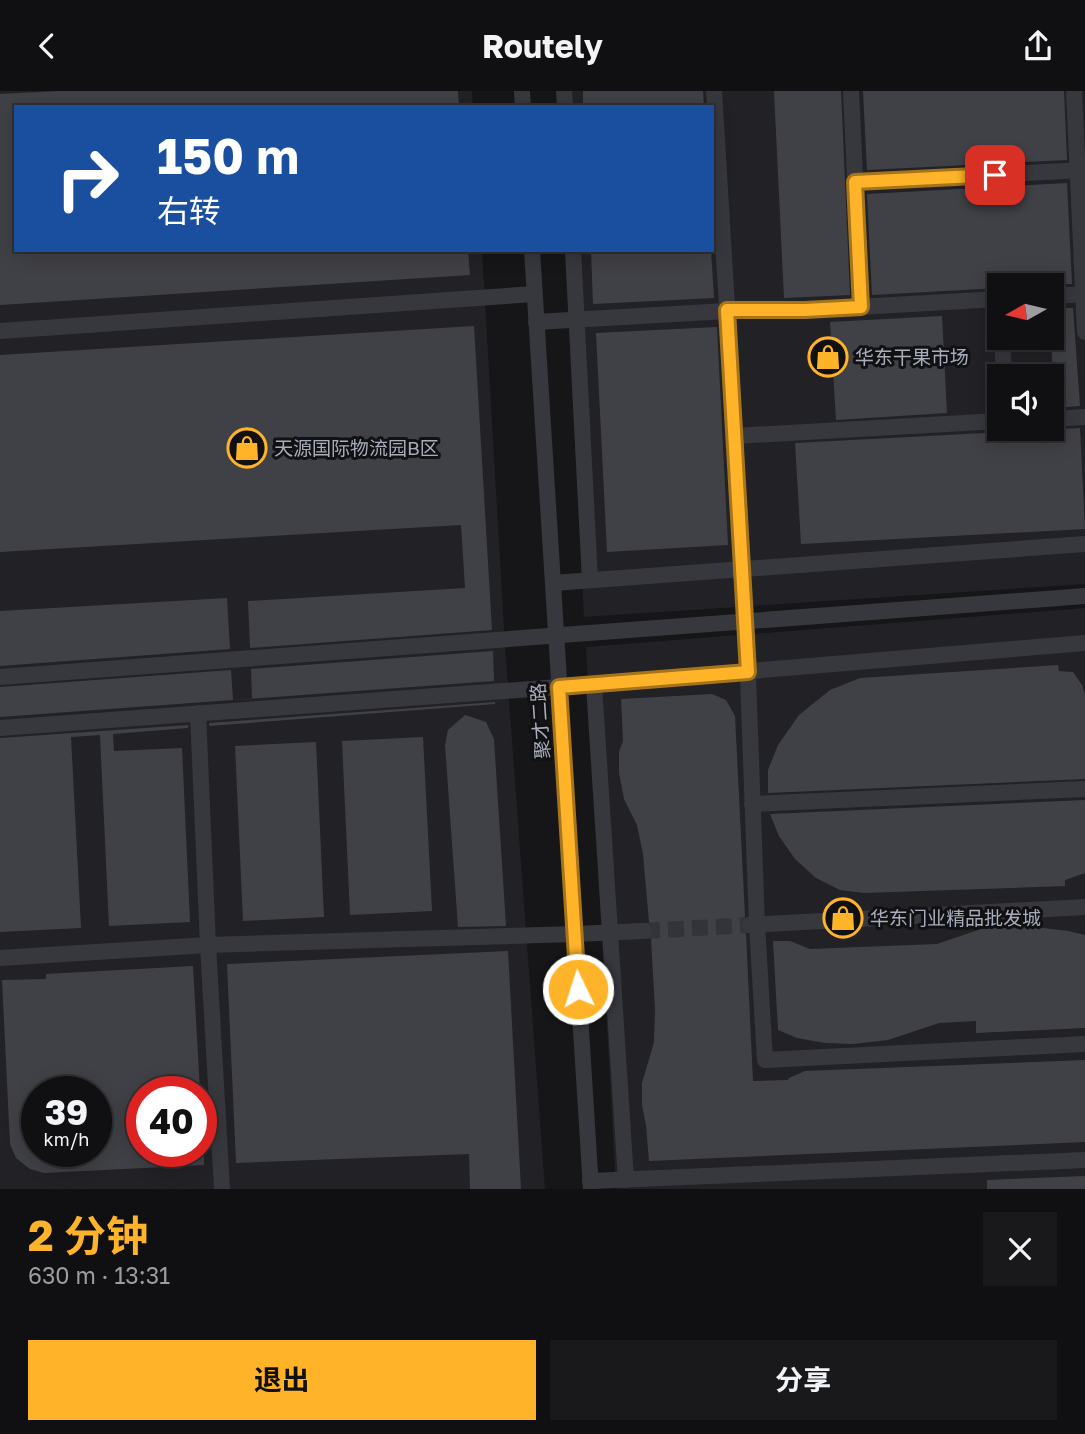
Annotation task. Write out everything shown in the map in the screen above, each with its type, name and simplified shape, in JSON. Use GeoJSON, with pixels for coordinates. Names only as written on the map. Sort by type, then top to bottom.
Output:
{"type":"FeatureCollection","features":[{"type":"Feature","properties":{"kind":"street"},"geometry":{"type":"LineString","coordinates":[[715,91],[746,621],[753,925],[765,1061],[1085,1044]]}},
{"type":"Feature","properties":{"kind":"street"},"geometry":{"type":"LineString","coordinates":[[851,91],[861,307]]}},
{"type":"Feature","properties":{"kind":"street"},"geometry":{"type":"LineString","coordinates":[[1074,91],[1081,170],[1085,332]]}},
{"type":"Feature","properties":{"kind":"street"},"geometry":{"type":"LineString","coordinates":[[855,182],[1081,170]]}},
{"type":"Feature","properties":{"kind":"street","name":"聚才二路"},"geometry":{"type":"LineString","coordinates":[[532,252],[590,1185]]}},
{"type":"Feature","properties":{"kind":"street"},"geometry":{"type":"LineString","coordinates":[[573,252],[590,580]]}},
{"type":"Feature","properties":{"kind":"street"},"geometry":{"type":"LineString","coordinates":[[0,331],[534,294]]}},
{"type":"Feature","properties":{"kind":"street"},"geometry":{"type":"LineString","coordinates":[[1064,295],[1084,294]]}},
{"type":"Feature","properties":{"kind":"street"},"geometry":{"type":"LineString","coordinates":[[536,322],[727,310],[805,310],[987,300]]}},
{"type":"Feature","properties":{"kind":"street"},"geometry":{"type":"LineString","coordinates":[[1064,418],[1085,417]]}},
{"type":"Feature","properties":{"kind":"street"},"geometry":{"type":"LineString","coordinates":[[734,436],[987,422]]}},
{"type":"Feature","properties":{"kind":"street"},"geometry":{"type":"LineString","coordinates":[[553,583],[1085,544]]}},
{"type":"Feature","properties":{"kind":"street"},"geometry":{"type":"LineString","coordinates":[[0,677],[1085,596]]}},
{"type":"Feature","properties":{"kind":"street"},"geometry":{"type":"LineString","coordinates":[[0,728],[594,685],[1085,643]]}},
{"type":"Feature","properties":{"kind":"street"},"geometry":{"type":"LineString","coordinates":[[594,685],[626,1180]]}},
{"type":"Feature","properties":{"kind":"street"},"geometry":{"type":"LineString","coordinates":[[198,713],[222,1189]]}},
{"type":"Feature","properties":{"kind":"street"},"geometry":{"type":"LineString","coordinates":[[752,804],[1085,789]]}},
{"type":"Feature","properties":{"kind":"street"},"geometry":{"type":"LineString","coordinates":[[753,925],[1085,907]]}},
{"type":"Feature","properties":{"kind":"street"},"geometry":{"type":"LineString","coordinates":[[0,958],[208,945],[645,931]]}},
{"type":"Feature","properties":{"kind":"street"},"geometry":{"type":"LineString","coordinates":[[590,1185],[626,1180],[1085,1160]]}},
{"type":"Feature","properties":{"kind":"shaded area"},"geometry":{"type":"Polygon","coordinates":[[[0,91],[472,91],[473,105],[14,105],[14,252],[482,252],[505,646],[545,1189],[0,1189],[0,91]]]}},
{"type":"Feature","properties":{"kind":"shaded area","name":"华东干果市场"},"geometry":{"type":"Polygon","coordinates":[[[557,91],[1085,91],[1085,584],[584,617],[565,252],[714,252],[714,105],[558,105],[557,91]]]}},
{"type":"Feature","properties":{"kind":"shaded area","name":"华东门业精品批发城"},"geometry":{"type":"Polygon","coordinates":[[[1085,608],[1085,1189],[616,1189],[586,647],[1085,608]]]}},
{"type":"Feature","properties":{"kind":"building"},"geometry":{"type":"Polygon","coordinates":[[[59,91],[458,91],[459,105],[14,105],[14,252],[468,252],[470,275],[0,305],[0,94],[59,91]]]}},
{"type":"Feature","properties":{"kind":"building"},"geometry":{"type":"Polygon","coordinates":[[[583,91],[703,91],[704,105],[583,105],[583,91]]]}},
{"type":"Feature","properties":{"kind":"building"},"geometry":{"type":"Polygon","coordinates":[[[774,91],[841,91],[850,295],[784,298],[774,91]]]}},
{"type":"Feature","properties":{"kind":"building"},"geometry":{"type":"Polygon","coordinates":[[[863,91],[1064,91],[1067,160],[867,170],[863,91]]]}},
{"type":"Feature","properties":{"kind":"building"},"geometry":{"type":"Polygon","coordinates":[[[1067,183],[1072,284],[1064,284],[1064,273],[987,273],[987,289],[872,295],[867,194],[1067,183]]]}},
{"type":"Feature","properties":{"kind":"building"},"geometry":{"type":"Polygon","coordinates":[[[591,252],[711,252],[714,298],[593,304],[591,252]]]}},
{"type":"Feature","properties":{"kind":"building"},"geometry":{"type":"Polygon","coordinates":[[[1064,308],[1073,308],[1080,406],[1064,407],[1064,364],[1052,364],[1052,350],[1064,350],[1064,308]]]}},
{"type":"Feature","properties":{"kind":"building"},"geometry":{"type":"Polygon","coordinates":[[[942,316],[947,413],[836,420],[830,322],[942,316]]]}},
{"type":"Feature","properties":{"kind":"building"},"geometry":{"type":"Polygon","coordinates":[[[474,326],[492,630],[250,648],[248,601],[465,588],[461,525],[0,552],[0,355],[474,326]]]}},
{"type":"Feature","properties":{"kind":"building"},"geometry":{"type":"Polygon","coordinates":[[[717,327],[728,545],[607,552],[596,333],[717,327]]]}},
{"type":"Feature","properties":{"kind":"building"},"geometry":{"type":"Polygon","coordinates":[[[1080,428],[1085,529],[801,544],[795,443],[987,433],[987,441],[1064,441],[1064,429],[1080,428]]]}},
{"type":"Feature","properties":{"kind":"building"},"geometry":{"type":"Polygon","coordinates":[[[227,598],[230,649],[0,666],[0,611],[227,598]]]}},
{"type":"Feature","properties":{"kind":"building"},"geometry":{"type":"Polygon","coordinates":[[[493,651],[494,681],[252,699],[251,669],[493,651]]]}},
{"type":"Feature","properties":{"kind":"building"},"geometry":{"type":"Polygon","coordinates":[[[1058,665],[1059,671],[1073,672],[1085,694],[1085,779],[768,793],[768,770],[778,745],[799,715],[830,690],[860,678],[1058,665]]]}},
{"type":"Feature","properties":{"kind":"building"},"geometry":{"type":"Polygon","coordinates":[[[231,670],[234,700],[0,717],[0,687],[231,670]]]}},
{"type":"Feature","properties":{"kind":"building"},"geometry":{"type":"Polygon","coordinates":[[[712,694],[726,700],[735,716],[745,916],[740,925],[746,934],[753,1081],[788,1080],[805,1071],[1085,1060],[1085,1142],[649,1161],[642,1083],[654,1042],[651,939],[654,930],[649,922],[643,854],[637,825],[624,799],[619,773],[619,752],[623,741],[621,699],[712,694]]]}},
{"type":"Feature","properties":{"kind":"building"},"geometry":{"type":"Polygon","coordinates":[[[495,704],[209,726],[209,723],[495,704]]]}},
{"type":"Feature","properties":{"kind":"building"},"geometry":{"type":"Polygon","coordinates":[[[465,715],[486,722],[494,739],[506,926],[458,927],[445,745],[448,730],[465,715]]]}},
{"type":"Feature","properties":{"kind":"building"},"geometry":{"type":"Polygon","coordinates":[[[188,725],[188,728],[113,734],[114,751],[182,748],[190,922],[109,926],[100,735],[71,737],[81,928],[0,932],[0,738],[188,725]]]}},
{"type":"Feature","properties":{"kind":"building"},"geometry":{"type":"Polygon","coordinates":[[[423,737],[432,911],[350,915],[342,741],[423,737]]]}},
{"type":"Feature","properties":{"kind":"building"},"geometry":{"type":"Polygon","coordinates":[[[316,742],[324,917],[243,921],[235,746],[316,742]]]}},
{"type":"Feature","properties":{"kind":"building"},"geometry":{"type":"Polygon","coordinates":[[[1085,800],[1085,873],[1065,880],[1065,886],[864,893],[840,890],[816,878],[795,859],[779,836],[770,814],[1085,800]]]}},
{"type":"Feature","properties":{"kind":"building"},"geometry":{"type":"Polygon","coordinates":[[[1026,926],[1085,935],[1085,1028],[976,1033],[976,1021],[939,1023],[888,1040],[853,1044],[797,1038],[778,1030],[773,941],[790,941],[810,949],[937,944],[984,928],[1026,926]]]}},
{"type":"Feature","properties":{"kind":"building"},"geometry":{"type":"Polygon","coordinates":[[[508,951],[521,1189],[470,1189],[469,1154],[236,1163],[227,964],[508,951]]]}},
{"type":"Feature","properties":{"kind":"building"},"geometry":{"type":"Polygon","coordinates":[[[193,966],[199,1076],[126,1076],[126,1167],[164,1167],[44,1173],[27,1167],[112,1167],[112,1076],[21,1076],[21,1162],[16,1158],[10,1144],[2,980],[46,979],[46,974],[193,966]]]}},
{"type":"Feature","properties":{"kind":"building"},"geometry":{"type":"Polygon","coordinates":[[[1085,1176],[1085,1189],[987,1189],[987,1180],[1085,1176]]]}},
{"type":"Feature","properties":{"kind":"tunnel"},"geometry":{"type":"LineString","coordinates":[[644,931],[750,925]]}},
{"type":"Feature","properties":{"kind":"place","name":"华东干果市场"},"geometry":{"type":"Point","coordinates":[828,357]}},
{"type":"Feature","properties":{"kind":"place","name":"天源国际物流园B区"},"geometry":{"type":"Point","coordinates":[247,448]}},
{"type":"Feature","properties":{"kind":"place","name":"华东门业精品批发城"},"geometry":{"type":"Point","coordinates":[843,918]}},
{"type":"Feature","properties":{"kind":"route"},"geometry":{"type":"LineString","coordinates":[[578,989],[559,687],[748,672],[727,310],[861,307],[855,182],[995,175]]}}]}
